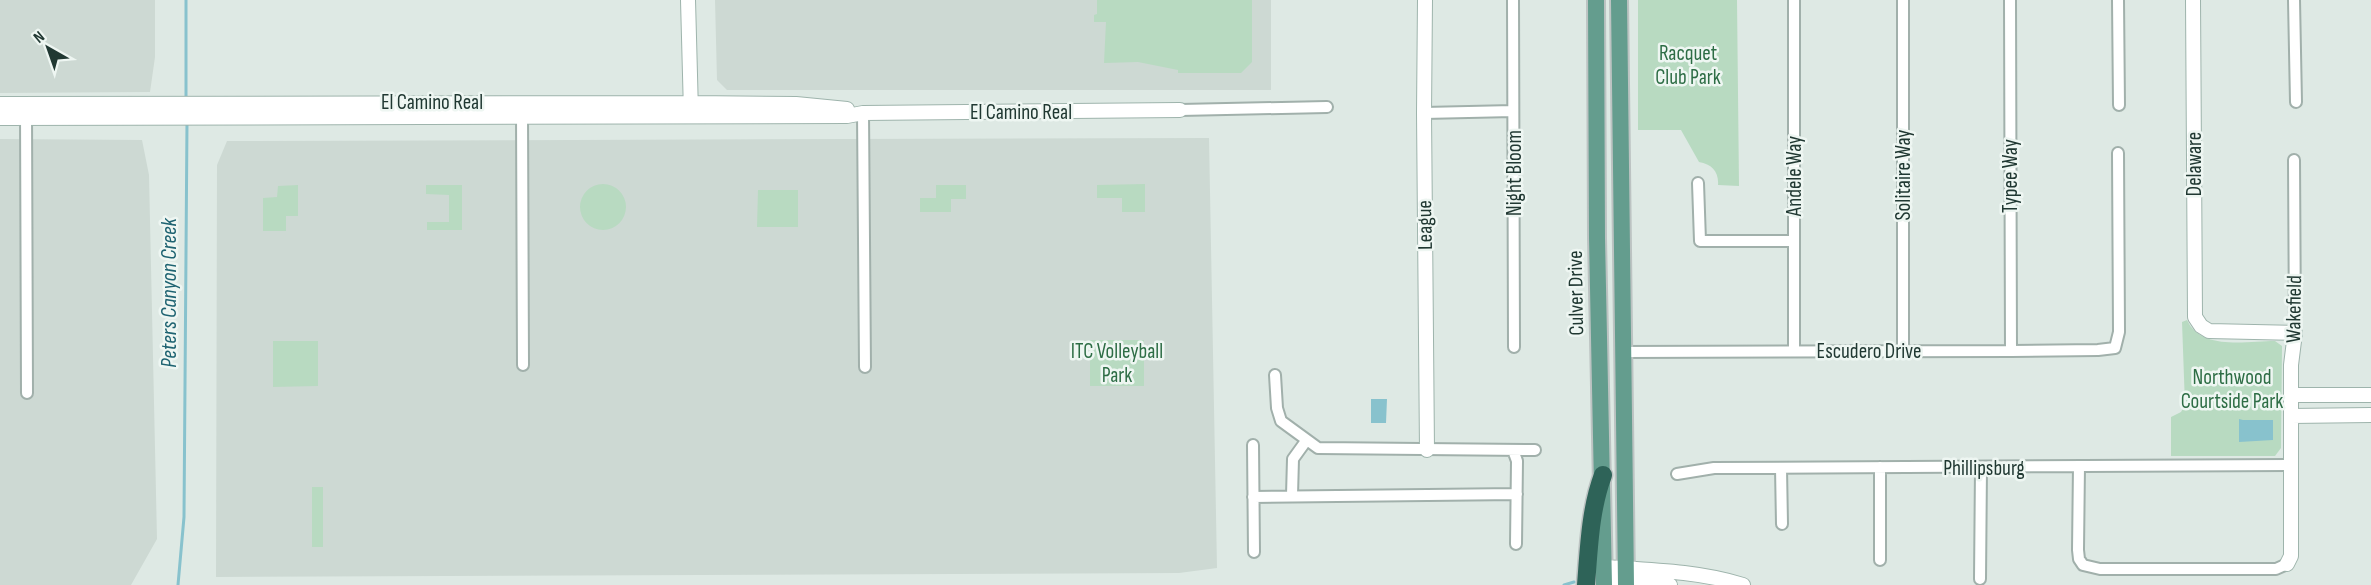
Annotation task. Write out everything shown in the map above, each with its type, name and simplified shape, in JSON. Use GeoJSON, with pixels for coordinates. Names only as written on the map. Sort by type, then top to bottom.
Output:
{"type":"FeatureCollection","features":[{"type":"Feature","properties":{"kind":"highway"},"geometry":{"type":"LineString","coordinates":[[1586,585],[1596,494],[1603,475]]}},
{"type":"Feature","properties":{"kind":"main road","name":"Culver Drive"},"geometry":{"type":"LineString","coordinates":[[1596,0],[1597,237],[1604,577]]}},
{"type":"Feature","properties":{"kind":"main road"},"geometry":{"type":"LineString","coordinates":[[1619,0],[1626,578]]}},
{"type":"Feature","properties":{"kind":"street"},"geometry":{"type":"LineString","coordinates":[[688,0],[691,110]]}},
{"type":"Feature","properties":{"kind":"street","name":"League"},"geometry":{"type":"LineString","coordinates":[[1425,0],[1427,450]]}},
{"type":"Feature","properties":{"kind":"street","name":"Night Bloom"},"geometry":{"type":"LineString","coordinates":[[1513,0],[1514,347]]}},
{"type":"Feature","properties":{"kind":"street","name":"Andele Way"},"geometry":{"type":"LineString","coordinates":[[1794,0],[1794,351]]}},
{"type":"Feature","properties":{"kind":"street","name":"Solitaire Way"},"geometry":{"type":"LineString","coordinates":[[1903,0],[1903,351]]}},
{"type":"Feature","properties":{"kind":"street","name":"Typee Way"},"geometry":{"type":"LineString","coordinates":[[2010,0],[2011,351]]}},
{"type":"Feature","properties":{"kind":"street"},"geometry":{"type":"LineString","coordinates":[[2118,0],[2119,105]]}},
{"type":"Feature","properties":{"kind":"street","name":"Delaware"},"geometry":{"type":"LineString","coordinates":[[2193,0],[2195,317],[2201,326],[2209,331],[2295,333]]}},
{"type":"Feature","properties":{"kind":"street"},"geometry":{"type":"LineString","coordinates":[[2295,0],[2296,102]]}},
{"type":"Feature","properties":{"kind":"street","name":"El Camino Real"},"geometry":{"type":"LineString","coordinates":[[0,118],[26,111],[206,102],[521,110]]}},
{"type":"Feature","properties":{"kind":"street","name":"El Camino Real"},"geometry":{"type":"LineString","coordinates":[[0,104],[26,111],[162,118],[521,110],[691,110],[796,104],[863,113],[1180,110]]}},
{"type":"Feature","properties":{"kind":"street"},"geometry":{"type":"LineString","coordinates":[[1180,110],[1327,107]]}},
{"type":"Feature","properties":{"kind":"street"},"geometry":{"type":"LineString","coordinates":[[521,110],[524,365]]}},
{"type":"Feature","properties":{"kind":"street"},"geometry":{"type":"LineString","coordinates":[[26,111],[27,393]]}},
{"type":"Feature","properties":{"kind":"street"},"geometry":{"type":"LineString","coordinates":[[1424,113],[1513,111]]}},
{"type":"Feature","properties":{"kind":"street"},"geometry":{"type":"LineString","coordinates":[[863,113],[865,367]]}},
{"type":"Feature","properties":{"kind":"street","name":"Escudero Drive"},"geometry":{"type":"LineString","coordinates":[[1623,352],[2011,351],[2115,348],[2119,332],[2118,153]]}},
{"type":"Feature","properties":{"kind":"street","name":"Wakefield"},"geometry":{"type":"LineString","coordinates":[[2287,564],[2291,556],[2291,365],[2295,333],[2294,160]]}},
{"type":"Feature","properties":{"kind":"street"},"geometry":{"type":"LineString","coordinates":[[1698,183],[1700,241],[1794,241]]}},
{"type":"Feature","properties":{"kind":"street"},"geometry":{"type":"LineString","coordinates":[[1275,375],[1277,408],[1281,421],[1318,448],[1534,450]]}},
{"type":"Feature","properties":{"kind":"street"},"geometry":{"type":"LineString","coordinates":[[2292,395],[2371,395]]}},
{"type":"Feature","properties":{"kind":"street"},"geometry":{"type":"LineString","coordinates":[[2291,416],[2371,416]]}},
{"type":"Feature","properties":{"kind":"street"},"geometry":{"type":"LineString","coordinates":[[1292,495],[1293,459],[1306,441]]}},
{"type":"Feature","properties":{"kind":"street"},"geometry":{"type":"LineString","coordinates":[[1253,445],[1254,552]]}},
{"type":"Feature","properties":{"kind":"street"},"geometry":{"type":"LineString","coordinates":[[1513,450],[1517,461],[1516,544]]}},
{"type":"Feature","properties":{"kind":"street","name":"Phillipsburg"},"geometry":{"type":"LineString","coordinates":[[1677,474],[1714,468],[2292,465]]}},
{"type":"Feature","properties":{"kind":"street"},"geometry":{"type":"LineString","coordinates":[[2079,466],[2078,550],[2079,559],[2084,566],[2091,569],[2277,569],[2287,564]]}},
{"type":"Feature","properties":{"kind":"street"},"geometry":{"type":"LineString","coordinates":[[1880,467],[1880,560]]}},
{"type":"Feature","properties":{"kind":"street"},"geometry":{"type":"LineString","coordinates":[[1780,468],[1782,524]]}},
{"type":"Feature","properties":{"kind":"street"},"geometry":{"type":"LineString","coordinates":[[1980,579],[1981,468]]}},
{"type":"Feature","properties":{"kind":"street"},"geometry":{"type":"LineString","coordinates":[[1253,496],[1517,494]]}},
{"type":"Feature","properties":{"kind":"street"},"geometry":{"type":"LineString","coordinates":[[1604,577],[1716,578],[1743,585]]}},
{"type":"Feature","properties":{"kind":"street"},"geometry":{"type":"LineString","coordinates":[[1626,578],[1670,585]]}},
{"type":"Feature","properties":{"kind":"shaded area"},"geometry":{"type":"Polygon","coordinates":[[[0,0],[155,0],[155,57],[150,92],[0,93],[0,0]]]}},
{"type":"Feature","properties":{"kind":"shaded area"},"geometry":{"type":"Polygon","coordinates":[[[715,0],[1271,0],[1271,90],[727,90],[717,80],[715,0]]]}},
{"type":"Feature","properties":{"kind":"shaded area"},"geometry":{"type":"Polygon","coordinates":[[[1209,138],[1217,568],[1179,573],[216,577],[217,165],[227,141],[1209,138]]]}},
{"type":"Feature","properties":{"kind":"shaded area"},"geometry":{"type":"Polygon","coordinates":[[[0,139],[142,140],[149,175],[157,539],[131,585],[0,585],[0,139]]]}},
{"type":"Feature","properties":{"kind":"green space"},"geometry":{"type":"Polygon","coordinates":[[[1097,0],[1252,0],[1252,62],[1241,73],[1178,73],[1178,70],[1138,62],[1104,63],[1106,22],[1094,22],[1094,15],[1097,14],[1097,0]]]}},
{"type":"Feature","properties":{"kind":"green space","name":"Racquet Club Park"},"geometry":{"type":"Polygon","coordinates":[[[1638,0],[1737,0],[1739,186],[1718,185],[1714,169],[1699,162],[1681,130],[1638,130],[1638,0]]]}},
{"type":"Feature","properties":{"kind":"green space"},"geometry":{"type":"Polygon","coordinates":[[[603,184],[619,191],[626,207],[619,223],[603,230],[587,223],[580,207],[587,191],[603,184]]]}},
{"type":"Feature","properties":{"kind":"green space"},"geometry":{"type":"Polygon","coordinates":[[[1145,184],[1145,212],[1122,212],[1122,198],[1097,198],[1097,185],[1145,184]]]}},
{"type":"Feature","properties":{"kind":"green space"},"geometry":{"type":"Polygon","coordinates":[[[298,185],[298,216],[286,216],[286,231],[263,231],[263,198],[277,197],[278,186],[298,185]]]}},
{"type":"Feature","properties":{"kind":"green space"},"geometry":{"type":"Polygon","coordinates":[[[426,185],[462,185],[462,230],[427,230],[427,222],[449,222],[449,195],[426,194],[426,185]]]}},
{"type":"Feature","properties":{"kind":"green space"},"geometry":{"type":"Polygon","coordinates":[[[936,185],[966,185],[966,199],[951,199],[951,212],[920,212],[920,198],[936,198],[936,185]]]}},
{"type":"Feature","properties":{"kind":"green space"},"geometry":{"type":"Polygon","coordinates":[[[758,190],[798,190],[798,227],[757,227],[758,190]]]}},
{"type":"Feature","properties":{"kind":"green space","name":"Northwood Courtside Park"},"geometry":{"type":"Polygon","coordinates":[[[2187,320],[2194,330],[2214,340],[2239,343],[2275,341],[2282,346],[2281,448],[2275,456],[2171,456],[2171,417],[2181,412],[2185,405],[2182,322],[2187,320]]]}},
{"type":"Feature","properties":{"kind":"green space","name":"ITC Volleyball Park"},"geometry":{"type":"Polygon","coordinates":[[[1090,340],[1144,340],[1144,386],[1090,386],[1090,340]]]}},
{"type":"Feature","properties":{"kind":"green space"},"geometry":{"type":"Polygon","coordinates":[[[273,341],[318,341],[318,386],[273,387],[273,341]]]}},
{"type":"Feature","properties":{"kind":"green space"},"geometry":{"type":"Polygon","coordinates":[[[312,487],[323,487],[323,547],[312,547],[312,487]]]}},
{"type":"Feature","properties":{"kind":"water"},"geometry":{"type":"Polygon","coordinates":[[[1371,399],[1387,399],[1386,423],[1371,423],[1371,399]]]}},
{"type":"Feature","properties":{"kind":"water"},"geometry":{"type":"Polygon","coordinates":[[[2239,419],[2273,420],[2273,440],[2239,442],[2239,419]]]}},
{"type":"Feature","properties":{"kind":"waterway","name":"Peters Canyon Creek"},"geometry":{"type":"LineString","coordinates":[[186,0],[186,100]]}},
{"type":"Feature","properties":{"kind":"waterway","name":"Peters Canyon Creek"},"geometry":{"type":"LineString","coordinates":[[178,585],[184,517],[187,122]]}},
{"type":"Feature","properties":{"kind":"waterway"},"geometry":{"type":"LineString","coordinates":[[1564,585],[1574,582]]}}]}
